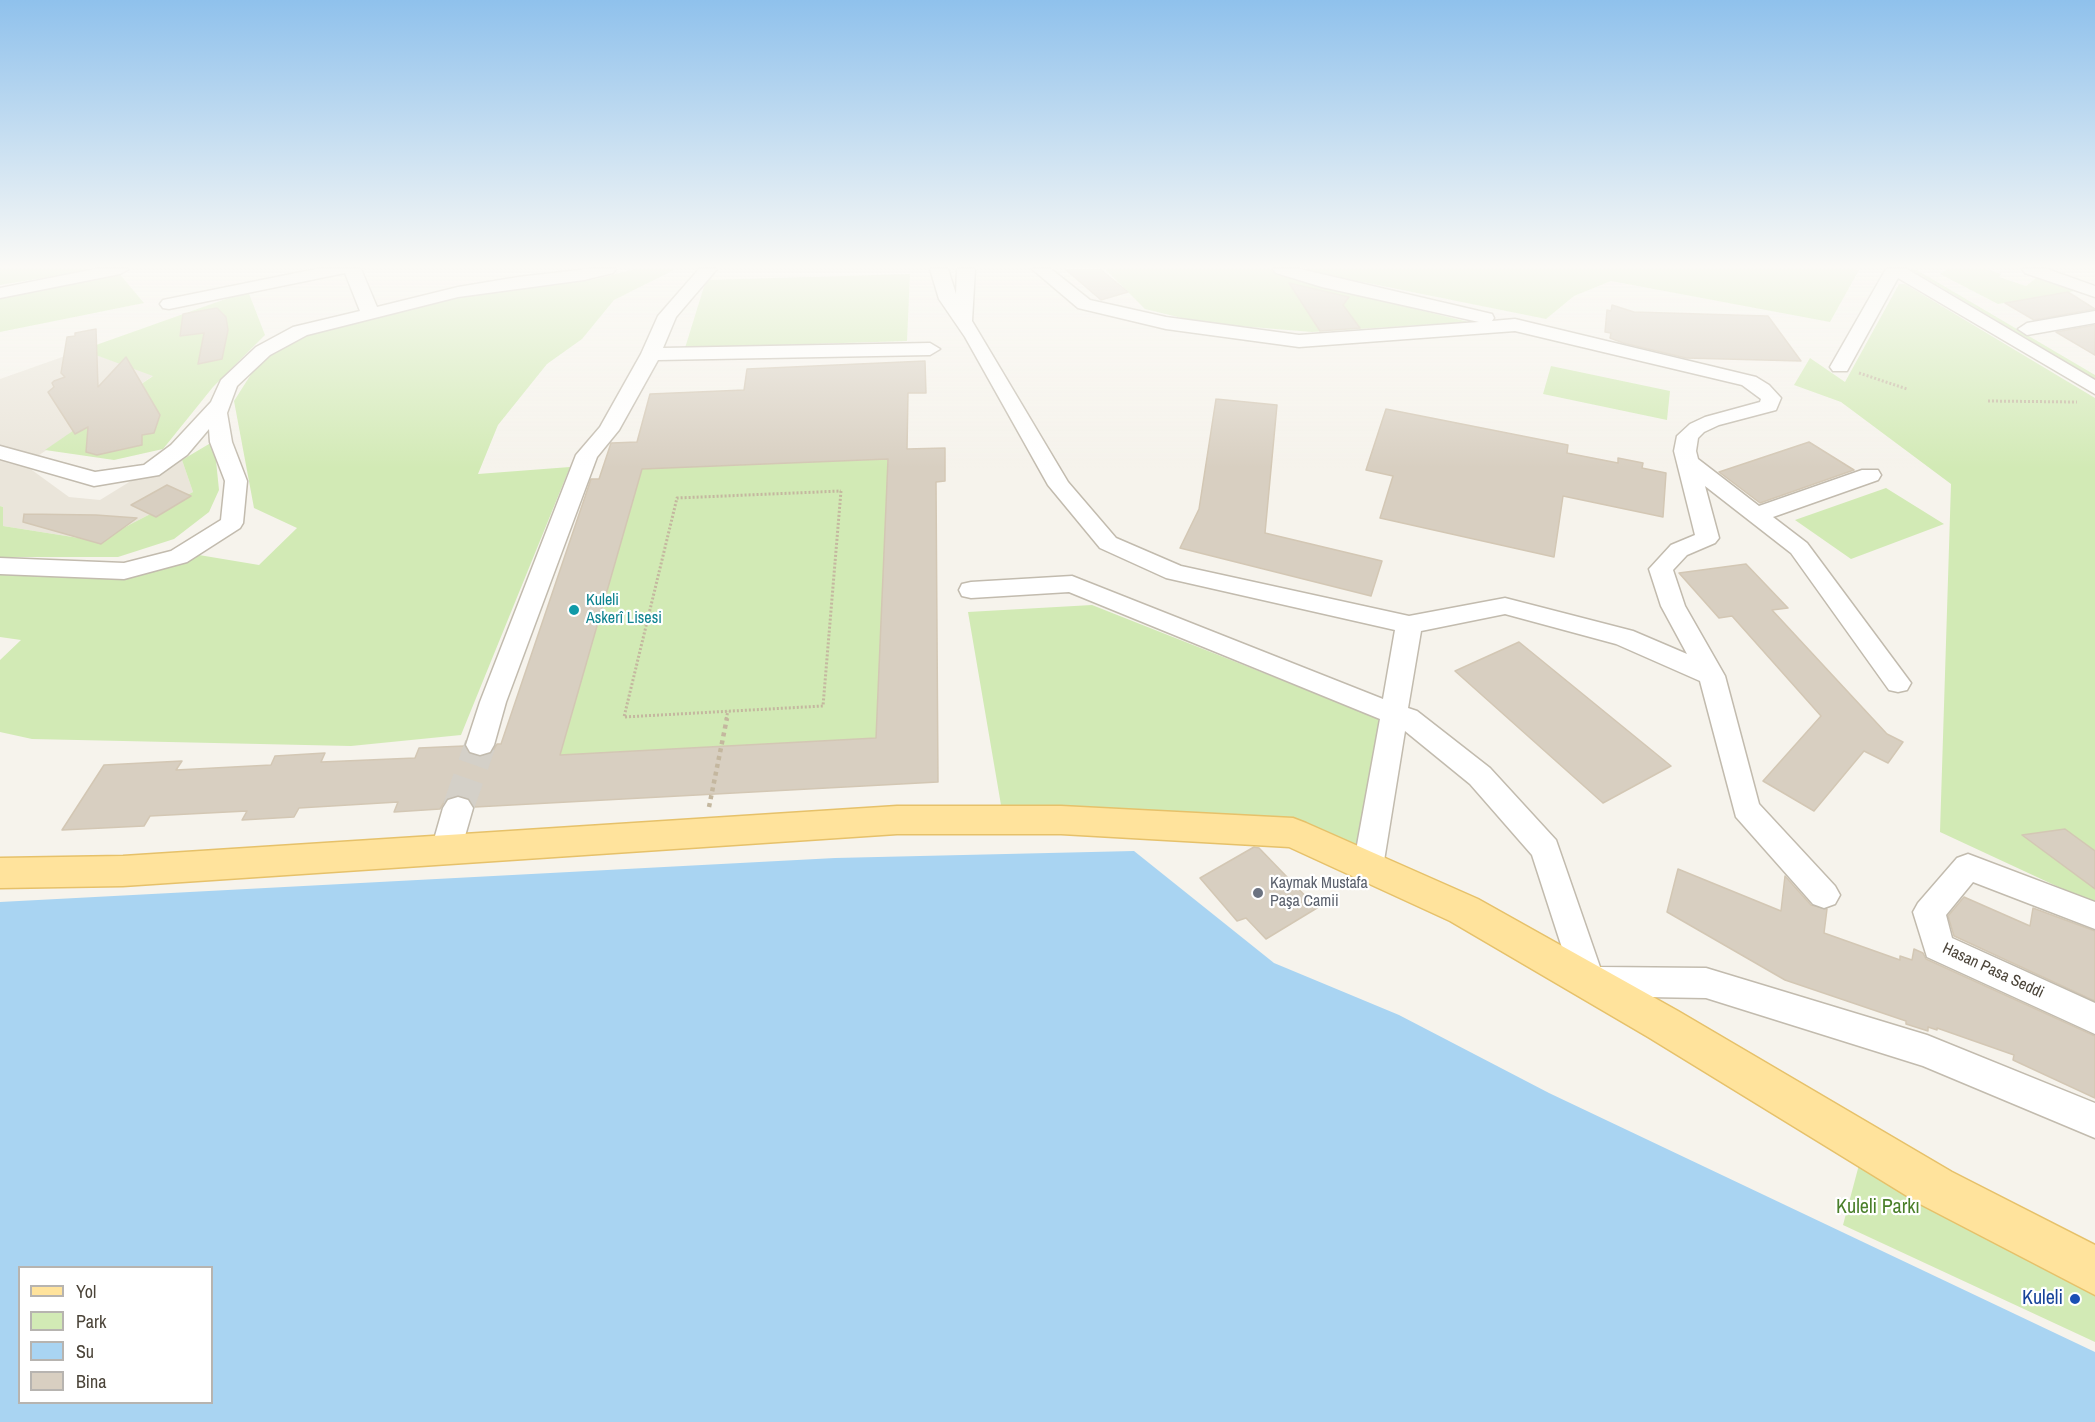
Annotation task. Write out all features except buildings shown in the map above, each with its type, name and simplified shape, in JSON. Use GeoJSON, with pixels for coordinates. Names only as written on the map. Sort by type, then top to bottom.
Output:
{"type":"FeatureCollection","features":[{"type":"Feature","properties":{"kind":"main road"},"geometry":{"type":"LineString","coordinates":[[0,873],[123,871],[897,820],[1073,821],[1293,833],[1464,910],[1936,1188],[2095,1271]]}},
{"type":"Feature","properties":{"kind":"street"},"geometry":{"type":"LineString","coordinates":[[0,566],[124,571],[179,557],[232,522],[236,481],[221,442],[217,413],[228,384],[263,351],[292,335]]}},
{"type":"Feature","properties":{"kind":"street"},"geometry":{"type":"LineString","coordinates":[[480,745],[493,702],[587,454],[609,430],[659,335]]}},
{"type":"Feature","properties":{"kind":"street"},"geometry":{"type":"LineString","coordinates":[[971,335],[1059,485],[1108,543],[1174,572],[1409,625],[1505,606],[1624,637],[1712,676]]}},
{"type":"Feature","properties":{"kind":"street"},"geometry":{"type":"LineString","coordinates":[[1247,335],[1299,341],[1375,335]]}},
{"type":"Feature","properties":{"kind":"street"},"geometry":{"type":"LineString","coordinates":[[1558,335],[1749,381],[1771,398],[1769,406],[1759,411],[1713,421],[1697,428],[1688,436],[1685,451],[1707,538],[1678,550],[1661,569],[1673,606],[1712,676],[1746,808],[1824,895]]}},
{"type":"Feature","properties":{"kind":"street"},"geometry":{"type":"LineString","coordinates":[[1840,367],[1858,335]]}},
{"type":"Feature","properties":{"kind":"street"},"geometry":{"type":"LineString","coordinates":[[2007,335],[2095,388]]}},
{"type":"Feature","properties":{"kind":"street"},"geometry":{"type":"LineString","coordinates":[[2038,335],[2095,368]]}},
{"type":"Feature","properties":{"kind":"street"},"geometry":{"type":"LineString","coordinates":[[651,354],[930,349]]}},
{"type":"Feature","properties":{"kind":"street"},"geometry":{"type":"LineString","coordinates":[[0,452],[94,479],[135,474],[151,470],[179,450],[221,403]]}},
{"type":"Feature","properties":{"kind":"street"},"geometry":{"type":"LineString","coordinates":[[1687,461],[1799,548],[1898,683]]}},
{"type":"Feature","properties":{"kind":"street"},"geometry":{"type":"LineString","coordinates":[[1756,514],[1870,475]]}},
{"type":"Feature","properties":{"kind":"street"},"geometry":{"type":"LineString","coordinates":[[971,590],[1072,584],[1407,718],[1480,776],[1545,849],[1588,981],[1706,983],[1927,1051],[2095,1120]]}},
{"type":"Feature","properties":{"kind":"street"},"geometry":{"type":"LineString","coordinates":[[1368,867],[1409,625]]}},
{"type":"Feature","properties":{"kind":"street"},"geometry":{"type":"LineString","coordinates":[[446,850],[458,808]]}},
{"type":"Feature","properties":{"kind":"street","name":"Hasan Pasa Seddi"},"geometry":{"type":"LineString","coordinates":[[2095,916],[1968,867],[1929,912],[1938,947],[2095,1019]]}},
{"type":"Feature","properties":{"kind":"path"},"geometry":{"type":"LineString","coordinates":[[1840,367],[1907,389]]}},
{"type":"Feature","properties":{"kind":"path"},"geometry":{"type":"LineString","coordinates":[[1988,401],[2077,402]]}},
{"type":"Feature","properties":{"kind":"path"},"geometry":{"type":"LineString","coordinates":[[841,490],[823,706],[728,711],[624,717],[677,498],[841,490]]}},
{"type":"Feature","properties":{"kind":"path"},"geometry":{"type":"LineString","coordinates":[[705,833],[714,775],[728,711]]}},
{"type":"Feature","properties":{"kind":"shaded area"},"geometry":{"type":"Polygon","coordinates":[[[82,350],[154,375],[25,465],[69,497],[100,500],[152,468],[182,460],[193,492],[98,541],[3,526],[3,507],[0,506],[0,379],[82,350]]]}},
{"type":"Feature","properties":{"kind":"green space"},"geometry":{"type":"Polygon","coordinates":[[[123,335],[265,335],[213,387],[163,449],[114,460],[45,450],[153,376],[82,350],[123,335]]]}},
{"type":"Feature","properties":{"kind":"green space"},"geometry":{"type":"Polygon","coordinates":[[[306,335],[585,335],[547,364],[498,425],[478,474],[570,467],[461,735],[351,746],[32,739],[0,732],[0,660],[21,640],[0,637],[0,573],[128,571],[193,554],[259,565],[297,528],[254,508],[234,401],[269,346],[306,335]]]}},
{"type":"Feature","properties":{"kind":"green space"},"geometry":{"type":"Polygon","coordinates":[[[689,335],[907,335],[907,341],[685,348],[689,335]]]}},
{"type":"Feature","properties":{"kind":"green space"},"geometry":{"type":"Polygon","coordinates":[[[1871,335],[1991,335],[2095,398],[2095,904],[1940,832],[1951,484],[1841,402],[1794,385],[1810,358],[1845,382],[1871,335]]]}},
{"type":"Feature","properties":{"kind":"green space"},"geometry":{"type":"Polygon","coordinates":[[[2022,335],[2028,335],[2095,375],[2095,379],[2022,335]]]}},
{"type":"Feature","properties":{"kind":"green space"},"geometry":{"type":"Polygon","coordinates":[[[1551,366],[1670,391],[1667,420],[1543,394],[1551,366]]]}},
{"type":"Feature","properties":{"kind":"green space"},"geometry":{"type":"Polygon","coordinates":[[[214,441],[219,490],[209,512],[174,539],[118,557],[0,557],[0,506],[3,507],[3,526],[98,541],[193,492],[182,460],[214,441]]]}},
{"type":"Feature","properties":{"kind":"green space"},"geometry":{"type":"Polygon","coordinates":[[[888,459],[876,738],[560,755],[642,469],[888,459]]]}},
{"type":"Feature","properties":{"kind":"green space"},"geometry":{"type":"Polygon","coordinates":[[[1886,488],[1944,524],[1851,559],[1795,520],[1886,488]]]}},
{"type":"Feature","properties":{"kind":"green space"},"geometry":{"type":"Polygon","coordinates":[[[1092,605],[1380,719],[1361,849],[1302,823],[1001,805],[968,612],[1092,605]]]}},
{"type":"Feature","properties":{"kind":"green space","name":"Kuleli Parkı"},"geometry":{"type":"Polygon","coordinates":[[[1860,1161],[2095,1295],[2095,1342],[1843,1225],[1860,1161]]]}},
{"type":"Feature","properties":{"kind":"water"},"geometry":{"type":"Polygon","coordinates":[[[1134,851],[1274,963],[1399,1015],[1549,1093],[2095,1352],[2095,1422],[0,1422],[0,902],[835,858],[1134,851]]]}},
{"type":"Feature","properties":{"kind":"tunnel"},"geometry":{"type":"LineString","coordinates":[[458,808],[480,745]]}},
{"type":"Feature","properties":{"kind":"place","name":"Kuleli Askerî Lisesi"},"geometry":{"type":"Point","coordinates":[574,610]}},
{"type":"Feature","properties":{"kind":"place","name":"Kaymak Mustafa Paşa Camii"},"geometry":{"type":"Point","coordinates":[1258,893]}},
{"type":"Feature","properties":{"kind":"place","name":"Kuleli"},"geometry":{"type":"Point","coordinates":[2075,1299]}}]}
